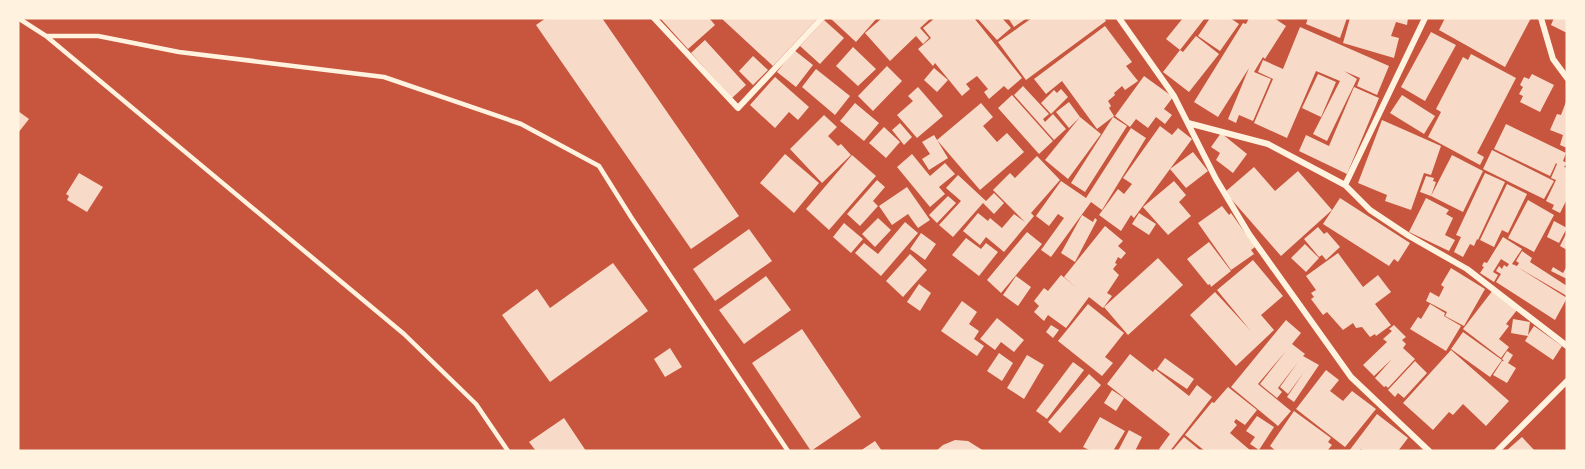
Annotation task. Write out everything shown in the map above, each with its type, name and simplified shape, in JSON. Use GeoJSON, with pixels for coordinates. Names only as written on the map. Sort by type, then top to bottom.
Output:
{"type":"FeatureCollection","features":[{"type":"Feature","properties":{"kind":"street"},"geometry":{"type":"LineString","coordinates":[[654,18],[738,108],[822,18]]}},
{"type":"Feature","properties":{"kind":"street"},"geometry":{"type":"LineString","coordinates":[[1119,18],[1174,96],[1216,179],[1249,234],[1351,377],[1429,451]]}},
{"type":"Feature","properties":{"kind":"street"},"geometry":{"type":"LineString","coordinates":[[1345,185],[1425,18]]}},
{"type":"Feature","properties":{"kind":"street"},"geometry":{"type":"LineString","coordinates":[[1541,18],[1553,59],[1567,78]]}},
{"type":"Feature","properties":{"kind":"street"},"geometry":{"type":"LineString","coordinates":[[1188,123],[1268,144],[1345,185],[1370,210],[1467,269],[1567,346]]}},
{"type":"Feature","properties":{"kind":"street"},"geometry":{"type":"LineString","coordinates":[[1497,451],[1567,381]]}},
{"type":"Feature","properties":{"kind":"lane"},"geometry":{"type":"LineString","coordinates":[[18,18],[46,36],[404,333],[476,404],[508,451]]}},
{"type":"Feature","properties":{"kind":"lane"},"geometry":{"type":"LineString","coordinates":[[46,36],[98,36],[179,52],[384,77],[521,124],[599,166],[788,451]]}},
{"type":"Feature","properties":{"kind":"building"},"geometry":{"type":"Polygon","coordinates":[[[546,18],[602,18],[739,216],[691,249],[536,25],[546,18]]]}},
{"type":"Feature","properties":{"kind":"building"},"geometry":{"type":"Polygon","coordinates":[[[660,18],[709,18],[715,25],[688,49],[660,18]]]}},
{"type":"Feature","properties":{"kind":"building"},"geometry":{"type":"Polygon","coordinates":[[[721,18],[818,18],[773,66],[721,18]]]}},
{"type":"Feature","properties":{"kind":"building"},"geometry":{"type":"Polygon","coordinates":[[[830,18],[877,18],[856,42],[830,18]]]}},
{"type":"Feature","properties":{"kind":"building"},"geometry":{"type":"Polygon","coordinates":[[[882,18],[931,18],[920,28],[929,38],[923,44],[916,36],[890,61],[865,33],[882,18]]]}},
{"type":"Feature","properties":{"kind":"building"},"geometry":{"type":"Polygon","coordinates":[[[935,18],[974,18],[1022,78],[1008,90],[1004,86],[989,99],[984,92],[988,89],[977,76],[966,84],[970,89],[962,96],[935,63],[933,66],[918,49],[931,38],[923,28],[935,18]]]}},
{"type":"Feature","properties":{"kind":"building"},"geometry":{"type":"Polygon","coordinates":[[[977,18],[1002,18],[1011,28],[997,40],[977,18]]]}},
{"type":"Feature","properties":{"kind":"building"},"geometry":{"type":"Polygon","coordinates":[[[1008,18],[1027,18],[1014,27],[1008,18]]]}},
{"type":"Feature","properties":{"kind":"building"},"geometry":{"type":"Polygon","coordinates":[[[1032,18],[1104,18],[1106,21],[1026,80],[998,42],[1032,18]]]}},
{"type":"Feature","properties":{"kind":"building"},"geometry":{"type":"Polygon","coordinates":[[[1183,18],[1205,18],[1180,50],[1166,39],[1183,18]]]}},
{"type":"Feature","properties":{"kind":"building"},"geometry":{"type":"Polygon","coordinates":[[[1210,18],[1230,18],[1239,24],[1220,51],[1198,36],[1210,18]]]}},
{"type":"Feature","properties":{"kind":"building"},"geometry":{"type":"Polygon","coordinates":[[[1249,18],[1274,18],[1286,26],[1254,72],[1271,79],[1253,121],[1239,115],[1236,123],[1228,119],[1249,68],[1218,117],[1194,102],[1243,23],[1246,24],[1249,18]]]}},
{"type":"Feature","properties":{"kind":"building"},"geometry":{"type":"Polygon","coordinates":[[[1308,18],[1347,18],[1340,38],[1306,24],[1308,18]]]}},
{"type":"Feature","properties":{"kind":"building"},"geometry":{"type":"Polygon","coordinates":[[[1350,18],[1408,18],[1407,25],[1396,22],[1391,36],[1399,38],[1394,58],[1343,43],[1350,18]]]}},
{"type":"Feature","properties":{"kind":"building"},"geometry":{"type":"Polygon","coordinates":[[[1445,18],[1531,18],[1505,67],[1439,30],[1445,18]]]}},
{"type":"Feature","properties":{"kind":"building"},"geometry":{"type":"Polygon","coordinates":[[[1554,18],[1567,18],[1567,33],[1551,25],[1554,18]]]}},
{"type":"Feature","properties":{"kind":"building"},"geometry":{"type":"Polygon","coordinates":[[[824,20],[844,38],[820,64],[800,46],[824,20]]]}},
{"type":"Feature","properties":{"kind":"building"},"geometry":{"type":"Polygon","coordinates":[[[1105,26],[1132,62],[1126,66],[1138,81],[1125,90],[1122,86],[1114,93],[1115,95],[1108,101],[1114,116],[1097,129],[1062,81],[1046,94],[1034,79],[1105,26]]]}},
{"type":"Feature","properties":{"kind":"building"},"geometry":{"type":"Polygon","coordinates":[[[1300,27],[1389,66],[1377,95],[1357,86],[1360,78],[1344,71],[1357,79],[1327,141],[1313,134],[1340,81],[1316,71],[1287,138],[1254,123],[1273,79],[1258,72],[1263,60],[1283,69],[1300,27]]]}},
{"type":"Feature","properties":{"kind":"building"},"geometry":{"type":"Polygon","coordinates":[[[1431,32],[1456,45],[1425,101],[1401,87],[1431,32]]]}},
{"type":"Feature","properties":{"kind":"building"},"geometry":{"type":"Polygon","coordinates":[[[1196,36],[1219,54],[1189,92],[1163,72],[1180,50],[1183,52],[1196,36]]]}},
{"type":"Feature","properties":{"kind":"building"},"geometry":{"type":"Polygon","coordinates":[[[705,40],[746,85],[732,98],[691,53],[705,40]]]}},
{"type":"Feature","properties":{"kind":"building"},"geometry":{"type":"Polygon","coordinates":[[[853,47],[876,69],[858,86],[836,66],[853,47]]]}},
{"type":"Feature","properties":{"kind":"building"},"geometry":{"type":"Polygon","coordinates":[[[794,50],[813,65],[796,87],[777,72],[794,50]]]}},
{"type":"Feature","properties":{"kind":"building"},"geometry":{"type":"Polygon","coordinates":[[[1471,54],[1516,78],[1477,153],[1484,157],[1480,165],[1428,137],[1441,112],[1436,109],[1463,57],[1468,60],[1471,54]]]}},
{"type":"Feature","properties":{"kind":"building"},"geometry":{"type":"Polygon","coordinates":[[[753,56],[768,70],[753,85],[739,71],[753,56]]]}},
{"type":"Feature","properties":{"kind":"building"},"geometry":{"type":"Polygon","coordinates":[[[887,66],[902,81],[873,111],[858,96],[887,66]]]}},
{"type":"Feature","properties":{"kind":"building"},"geometry":{"type":"Polygon","coordinates":[[[934,68],[948,80],[937,92],[924,80],[934,68]]]}},
{"type":"Feature","properties":{"kind":"building"},"geometry":{"type":"Polygon","coordinates":[[[816,69],[850,96],[835,115],[802,87],[816,69]]]}},
{"type":"Feature","properties":{"kind":"building"},"geometry":{"type":"Polygon","coordinates":[[[1318,74],[1336,82],[1321,117],[1302,108],[1318,74]]]}},
{"type":"Feature","properties":{"kind":"building"},"geometry":{"type":"Polygon","coordinates":[[[1532,74],[1554,85],[1540,112],[1520,102],[1523,96],[1519,94],[1523,87],[1520,85],[1524,77],[1529,79],[1532,74]]]}},
{"type":"Feature","properties":{"kind":"building"},"geometry":{"type":"Polygon","coordinates":[[[1144,76],[1173,97],[1164,109],[1172,115],[1165,124],[1156,117],[1148,128],[1136,119],[1130,127],[1115,116],[1144,76]]]}},
{"type":"Feature","properties":{"kind":"building"},"geometry":{"type":"Polygon","coordinates":[[[775,77],[809,107],[798,120],[789,112],[775,128],[750,105],[775,77]]]}},
{"type":"Feature","properties":{"kind":"building"},"geometry":{"type":"Polygon","coordinates":[[[1023,86],[1049,114],[1043,119],[1045,122],[1053,114],[1066,129],[1054,140],[1014,95],[1023,86]]]}},
{"type":"Feature","properties":{"kind":"building"},"geometry":{"type":"Polygon","coordinates":[[[918,87],[943,116],[917,138],[897,115],[913,101],[908,96],[918,87]]]}},
{"type":"Feature","properties":{"kind":"building"},"geometry":{"type":"Polygon","coordinates":[[[1354,87],[1379,98],[1347,174],[1299,151],[1306,135],[1329,146],[1354,87]]]}},
{"type":"Feature","properties":{"kind":"building"},"geometry":{"type":"Polygon","coordinates":[[[1061,89],[1068,97],[1051,114],[1041,103],[1054,90],[1057,93],[1061,89]]]}},
{"type":"Feature","properties":{"kind":"building"},"geometry":{"type":"Polygon","coordinates":[[[1012,95],[1053,141],[1039,154],[998,108],[1012,95]]]}},
{"type":"Feature","properties":{"kind":"building"},"geometry":{"type":"Polygon","coordinates":[[[1402,95],[1435,116],[1424,134],[1390,113],[1402,95]]]}},
{"type":"Feature","properties":{"kind":"building"},"geometry":{"type":"Polygon","coordinates":[[[1567,99],[1567,148],[1560,145],[1563,135],[1550,130],[1557,114],[1561,115],[1567,99]]]}},
{"type":"Feature","properties":{"kind":"building"},"geometry":{"type":"Polygon","coordinates":[[[1069,102],[1080,117],[1069,128],[1056,112],[1069,102]]]}},
{"type":"Feature","properties":{"kind":"building"},"geometry":{"type":"Polygon","coordinates":[[[855,103],[879,123],[864,141],[840,121],[855,103]]]}},
{"type":"Feature","properties":{"kind":"building"},"geometry":{"type":"Polygon","coordinates":[[[981,103],[993,117],[983,126],[997,142],[1007,133],[1024,152],[980,190],[937,140],[981,103]]]}},
{"type":"Feature","properties":{"kind":"building"},"geometry":{"type":"Polygon","coordinates":[[[18,111],[29,119],[18,133],[18,111]]]}},
{"type":"Feature","properties":{"kind":"building"},"geometry":{"type":"Polygon","coordinates":[[[824,115],[837,127],[828,136],[838,146],[841,144],[851,155],[822,183],[790,149],[824,115]]]}},
{"type":"Feature","properties":{"kind":"building"},"geometry":{"type":"Polygon","coordinates":[[[1080,117],[1101,134],[1068,179],[1045,160],[1080,117]]]}},
{"type":"Feature","properties":{"kind":"building"},"geometry":{"type":"Polygon","coordinates":[[[1113,117],[1127,126],[1085,192],[1071,183],[1113,117]]]}},
{"type":"Feature","properties":{"kind":"building"},"geometry":{"type":"Polygon","coordinates":[[[1382,120],[1441,146],[1431,175],[1424,173],[1411,210],[1385,201],[1387,195],[1358,183],[1382,120]]]}},
{"type":"Feature","properties":{"kind":"building"},"geometry":{"type":"Polygon","coordinates":[[[900,123],[912,137],[904,145],[892,130],[900,123]]]}},
{"type":"Feature","properties":{"kind":"building"},"geometry":{"type":"Polygon","coordinates":[[[1506,124],[1566,153],[1563,161],[1567,163],[1564,167],[1567,168],[1567,199],[1560,213],[1552,209],[1554,205],[1546,201],[1556,180],[1551,178],[1556,163],[1550,176],[1494,149],[1506,124]]]}},
{"type":"Feature","properties":{"kind":"building"},"geometry":{"type":"Polygon","coordinates":[[[1160,126],[1172,135],[1178,128],[1192,139],[1134,218],[1131,215],[1121,231],[1099,215],[1118,189],[1124,194],[1132,184],[1123,178],[1160,126]]]}},
{"type":"Feature","properties":{"kind":"building"},"geometry":{"type":"Polygon","coordinates":[[[884,127],[900,142],[886,158],[869,143],[884,127]]]}},
{"type":"Feature","properties":{"kind":"building"},"geometry":{"type":"Polygon","coordinates":[[[1131,128],[1146,138],[1102,210],[1091,202],[1051,257],[1041,250],[1064,218],[1058,214],[1049,226],[1036,216],[1061,181],[1086,198],[1131,128]]]}},
{"type":"Feature","properties":{"kind":"building"},"geometry":{"type":"Polygon","coordinates":[[[1221,133],[1247,154],[1233,173],[1216,160],[1220,153],[1211,147],[1221,133]]]}},
{"type":"Feature","properties":{"kind":"building"},"geometry":{"type":"Polygon","coordinates":[[[934,135],[948,158],[929,170],[922,159],[930,154],[922,142],[934,135]]]}},
{"type":"Feature","properties":{"kind":"building"},"geometry":{"type":"Polygon","coordinates":[[[1492,150],[1554,181],[1544,199],[1483,169],[1492,150]]]}},
{"type":"Feature","properties":{"kind":"building"},"geometry":{"type":"Polygon","coordinates":[[[1193,152],[1208,171],[1186,188],[1170,169],[1193,152]]]}},
{"type":"Feature","properties":{"kind":"building"},"geometry":{"type":"Polygon","coordinates":[[[785,154],[819,183],[794,213],[760,183],[785,154]]]}},
{"type":"Feature","properties":{"kind":"building"},"geometry":{"type":"Polygon","coordinates":[[[912,154],[930,176],[945,163],[955,174],[939,187],[945,194],[930,207],[897,167],[912,154]]]}},
{"type":"Feature","properties":{"kind":"building"},"geometry":{"type":"Polygon","coordinates":[[[852,155],[876,176],[829,230],[806,209],[852,155]]]}},
{"type":"Feature","properties":{"kind":"building"},"geometry":{"type":"Polygon","coordinates":[[[1452,155],[1483,171],[1463,212],[1431,196],[1452,155]]]}},
{"type":"Feature","properties":{"kind":"building"},"geometry":{"type":"Polygon","coordinates":[[[1037,156],[1060,180],[1031,213],[1034,216],[1004,252],[986,237],[980,245],[963,231],[978,213],[988,221],[990,218],[1002,228],[1014,214],[1025,222],[993,190],[1010,173],[1015,178],[1037,156]]]}},
{"type":"Feature","properties":{"kind":"building"},"geometry":{"type":"Polygon","coordinates":[[[1254,167],[1275,191],[1298,171],[1332,210],[1281,256],[1225,192],[1254,167]]]}},
{"type":"Feature","properties":{"kind":"building"},"geometry":{"type":"Polygon","coordinates":[[[79,173],[103,187],[87,212],[67,200],[69,196],[66,194],[79,173]]]}},
{"type":"Feature","properties":{"kind":"building"},"geometry":{"type":"Polygon","coordinates":[[[1485,173],[1505,182],[1478,240],[1474,246],[1470,244],[1463,257],[1454,252],[1461,237],[1456,235],[1485,173]]]}},
{"type":"Feature","properties":{"kind":"building"},"geometry":{"type":"Polygon","coordinates":[[[958,175],[986,201],[994,193],[1004,203],[994,214],[983,203],[953,237],[939,225],[961,201],[946,188],[958,175]]]}},
{"type":"Feature","properties":{"kind":"building"},"geometry":{"type":"Polygon","coordinates":[[[1426,176],[1434,178],[1433,181],[1436,182],[1431,196],[1420,192],[1426,176]]]}},
{"type":"Feature","properties":{"kind":"building"},"geometry":{"type":"Polygon","coordinates":[[[877,180],[885,187],[873,201],[878,206],[860,226],[847,214],[877,180]]]}},
{"type":"Feature","properties":{"kind":"building"},"geometry":{"type":"Polygon","coordinates":[[[1174,181],[1186,195],[1179,202],[1191,216],[1168,235],[1143,207],[1174,181]]]}},
{"type":"Feature","properties":{"kind":"building"},"geometry":{"type":"Polygon","coordinates":[[[1507,184],[1527,194],[1508,233],[1502,230],[1494,247],[1480,240],[1507,184]]]}},
{"type":"Feature","properties":{"kind":"building"},"geometry":{"type":"Polygon","coordinates":[[[907,187],[930,220],[918,228],[908,214],[892,225],[879,206],[907,187]]]}},
{"type":"Feature","properties":{"kind":"building"},"geometry":{"type":"Polygon","coordinates":[[[948,196],[956,203],[937,223],[929,215],[948,196]]]}},
{"type":"Feature","properties":{"kind":"building"},"geometry":{"type":"Polygon","coordinates":[[[1340,198],[1410,243],[1398,262],[1394,259],[1389,266],[1323,224],[1340,198]]]}},
{"type":"Feature","properties":{"kind":"building"},"geometry":{"type":"Polygon","coordinates":[[[1426,198],[1449,210],[1446,214],[1453,218],[1445,235],[1455,240],[1449,251],[1409,232],[1426,198]]]}},
{"type":"Feature","properties":{"kind":"building"},"geometry":{"type":"Polygon","coordinates":[[[1528,200],[1554,215],[1534,252],[1508,238],[1528,200]]]}},
{"type":"Feature","properties":{"kind":"building"},"geometry":{"type":"Polygon","coordinates":[[[1222,206],[1229,215],[1231,213],[1255,247],[1251,250],[1254,254],[1231,270],[1198,223],[1222,206]]]}},
{"type":"Feature","properties":{"kind":"building"},"geometry":{"type":"Polygon","coordinates":[[[1139,213],[1156,224],[1149,235],[1132,224],[1139,213]]]}},
{"type":"Feature","properties":{"kind":"building"},"geometry":{"type":"Polygon","coordinates":[[[1082,215],[1093,222],[1095,218],[1097,220],[1075,262],[1061,253],[1082,215]]]}},
{"type":"Feature","properties":{"kind":"building"},"geometry":{"type":"Polygon","coordinates":[[[878,218],[891,230],[875,247],[862,234],[878,218]]]}},
{"type":"Feature","properties":{"kind":"building"},"geometry":{"type":"Polygon","coordinates":[[[1554,221],[1567,228],[1559,243],[1547,237],[1554,221]]]}},
{"type":"Feature","properties":{"kind":"building"},"geometry":{"type":"Polygon","coordinates":[[[905,222],[918,233],[881,276],[855,253],[864,243],[878,254],[905,222]]]}},
{"type":"Feature","properties":{"kind":"building"},"geometry":{"type":"Polygon","coordinates":[[[844,223],[863,239],[851,253],[833,237],[844,223]]]}},
{"type":"Feature","properties":{"kind":"building"},"geometry":{"type":"Polygon","coordinates":[[[1105,226],[1123,241],[1118,246],[1126,253],[1121,259],[1118,257],[1113,269],[1119,275],[1107,293],[1112,296],[1103,308],[1089,297],[1066,328],[1048,315],[1044,321],[1034,312],[1039,306],[1034,301],[1044,288],[1048,291],[1061,275],[1077,288],[1064,277],[1105,226]]]}},
{"type":"Feature","properties":{"kind":"building"},"geometry":{"type":"Polygon","coordinates":[[[1318,227],[1324,234],[1327,232],[1340,247],[1326,260],[1322,255],[1319,257],[1304,239],[1318,227]]]}},
{"type":"Feature","properties":{"kind":"building"},"geometry":{"type":"Polygon","coordinates":[[[749,229],[772,261],[715,301],[693,269],[749,229]]]}},
{"type":"Feature","properties":{"kind":"building"},"geometry":{"type":"Polygon","coordinates":[[[1027,232],[1042,244],[1001,293],[987,280],[1027,232]]]}},
{"type":"Feature","properties":{"kind":"building"},"geometry":{"type":"Polygon","coordinates":[[[1567,232],[1567,250],[1560,246],[1567,232]]]}},
{"type":"Feature","properties":{"kind":"building"},"geometry":{"type":"Polygon","coordinates":[[[921,233],[936,244],[925,260],[910,249],[921,233]]]}},
{"type":"Feature","properties":{"kind":"building"},"geometry":{"type":"Polygon","coordinates":[[[1503,237],[1522,249],[1512,264],[1517,266],[1519,263],[1516,261],[1522,251],[1532,258],[1530,262],[1567,286],[1567,296],[1519,268],[1567,298],[1555,320],[1496,282],[1501,274],[1496,271],[1499,266],[1502,269],[1504,265],[1507,267],[1509,264],[1501,259],[1493,272],[1498,275],[1494,282],[1480,273],[1484,262],[1487,263],[1503,237]]]}},
{"type":"Feature","properties":{"kind":"building"},"geometry":{"type":"Polygon","coordinates":[[[966,238],[981,249],[986,243],[998,252],[979,276],[952,255],[966,238]]]}},
{"type":"Feature","properties":{"kind":"building"},"geometry":{"type":"Polygon","coordinates":[[[1209,242],[1231,271],[1211,287],[1187,259],[1209,242]]]}},
{"type":"Feature","properties":{"kind":"building"},"geometry":{"type":"Polygon","coordinates":[[[1305,244],[1319,258],[1306,272],[1291,258],[1305,244]]]}},
{"type":"Feature","properties":{"kind":"building"},"geometry":{"type":"Polygon","coordinates":[[[1338,253],[1363,287],[1378,275],[1391,292],[1375,304],[1391,325],[1376,336],[1375,334],[1370,337],[1362,327],[1356,328],[1353,323],[1343,330],[1327,312],[1323,315],[1311,299],[1314,297],[1311,293],[1316,290],[1306,276],[1338,253]]]}},
{"type":"Feature","properties":{"kind":"building"},"geometry":{"type":"Polygon","coordinates":[[[910,254],[927,270],[903,297],[886,281],[910,254]]]}},
{"type":"Feature","properties":{"kind":"building"},"geometry":{"type":"Polygon","coordinates":[[[1158,258],[1183,285],[1128,335],[1104,307],[1158,258]]]}},
{"type":"Feature","properties":{"kind":"building"},"geometry":{"type":"Polygon","coordinates":[[[1253,260],[1283,296],[1261,315],[1274,330],[1236,366],[1190,315],[1215,292],[1250,330],[1217,290],[1253,260]]]}},
{"type":"Feature","properties":{"kind":"building"},"geometry":{"type":"Polygon","coordinates":[[[613,263],[648,311],[550,382],[502,315],[537,289],[550,308],[613,263]]]}},
{"type":"Feature","properties":{"kind":"building"},"geometry":{"type":"Polygon","coordinates":[[[1567,266],[1567,279],[1551,271],[1553,267],[1563,273],[1567,266]]]}},
{"type":"Feature","properties":{"kind":"building"},"geometry":{"type":"Polygon","coordinates":[[[1451,268],[1485,289],[1464,326],[1445,316],[1447,312],[1426,301],[1430,292],[1439,297],[1444,287],[1441,285],[1451,268]]]}},
{"type":"Feature","properties":{"kind":"building"},"geometry":{"type":"Polygon","coordinates":[[[766,276],[791,310],[744,344],[719,310],[766,276]]]}},
{"type":"Feature","properties":{"kind":"building"},"geometry":{"type":"Polygon","coordinates":[[[1016,276],[1031,287],[1018,306],[1003,295],[1016,276]]]}},
{"type":"Feature","properties":{"kind":"building"},"geometry":{"type":"Polygon","coordinates":[[[919,284],[931,293],[920,311],[907,302],[919,284]]]}},
{"type":"Feature","properties":{"kind":"building"},"geometry":{"type":"Polygon","coordinates":[[[1493,290],[1517,310],[1506,324],[1509,326],[1499,339],[1509,347],[1501,358],[1463,329],[1493,290]]]}},
{"type":"Feature","properties":{"kind":"building"},"geometry":{"type":"Polygon","coordinates":[[[962,301],[977,312],[969,324],[979,331],[974,339],[984,346],[977,356],[941,331],[962,301]]]}},
{"type":"Feature","properties":{"kind":"building"},"geometry":{"type":"Polygon","coordinates":[[[1088,304],[1124,333],[1105,357],[1113,363],[1102,376],[1058,341],[1088,304]]]}},
{"type":"Feature","properties":{"kind":"building"},"geometry":{"type":"Polygon","coordinates":[[[1430,304],[1461,326],[1446,351],[1410,329],[1418,317],[1421,319],[1430,304]]]}},
{"type":"Feature","properties":{"kind":"building"},"geometry":{"type":"Polygon","coordinates":[[[997,318],[1024,340],[1014,352],[1001,342],[995,350],[980,339],[997,318]]]}},
{"type":"Feature","properties":{"kind":"building"},"geometry":{"type":"Polygon","coordinates":[[[1513,319],[1530,322],[1528,335],[1534,326],[1562,346],[1553,360],[1525,341],[1528,336],[1511,333],[1513,319]]]}},
{"type":"Feature","properties":{"kind":"building"},"geometry":{"type":"Polygon","coordinates":[[[1286,320],[1301,333],[1292,344],[1305,354],[1303,356],[1319,365],[1294,402],[1287,397],[1304,372],[1288,394],[1280,387],[1298,362],[1278,388],[1282,392],[1277,398],[1260,384],[1286,351],[1258,384],[1291,411],[1278,426],[1231,387],[1286,320]]]}},
{"type":"Feature","properties":{"kind":"building"},"geometry":{"type":"Polygon","coordinates":[[[1051,325],[1059,330],[1053,338],[1046,332],[1051,325]]]}},
{"type":"Feature","properties":{"kind":"building"},"geometry":{"type":"Polygon","coordinates":[[[1394,325],[1406,337],[1402,340],[1406,344],[1403,348],[1415,359],[1388,388],[1375,378],[1392,359],[1374,376],[1363,365],[1387,342],[1383,339],[1392,331],[1389,329],[1394,325]]]}},
{"type":"Feature","properties":{"kind":"building"},"geometry":{"type":"Polygon","coordinates":[[[802,329],[861,417],[811,451],[752,363],[802,329]]]}},
{"type":"Feature","properties":{"kind":"building"},"geometry":{"type":"Polygon","coordinates":[[[1463,332],[1502,360],[1490,377],[1451,349],[1463,332]]]}},
{"type":"Feature","properties":{"kind":"building"},"geometry":{"type":"Polygon","coordinates":[[[670,348],[682,367],[665,377],[654,359],[670,348]]]}},
{"type":"Feature","properties":{"kind":"building"},"geometry":{"type":"Polygon","coordinates":[[[1451,350],[1509,401],[1486,426],[1463,404],[1453,415],[1449,412],[1433,430],[1403,403],[1451,350]]]}},
{"type":"Feature","properties":{"kind":"building"},"geometry":{"type":"Polygon","coordinates":[[[1507,351],[1513,355],[1508,363],[1516,368],[1507,383],[1493,375],[1504,361],[1502,359],[1507,351]]]}},
{"type":"Feature","properties":{"kind":"building"},"geometry":{"type":"Polygon","coordinates":[[[999,353],[1013,363],[1002,381],[987,371],[999,353]]]}},
{"type":"Feature","properties":{"kind":"building"},"geometry":{"type":"Polygon","coordinates":[[[1130,354],[1153,372],[1155,369],[1189,396],[1197,385],[1212,397],[1170,451],[1159,449],[1170,434],[1107,384],[1130,354]]]}},
{"type":"Feature","properties":{"kind":"building"},"geometry":{"type":"Polygon","coordinates":[[[1027,355],[1044,365],[1024,399],[1007,388],[1027,355]]]}},
{"type":"Feature","properties":{"kind":"building"},"geometry":{"type":"Polygon","coordinates":[[[1165,358],[1194,379],[1187,389],[1157,369],[1165,358]]]}},
{"type":"Feature","properties":{"kind":"building"},"geometry":{"type":"Polygon","coordinates":[[[1415,361],[1427,373],[1404,398],[1398,393],[1395,397],[1388,390],[1415,361]]]}},
{"type":"Feature","properties":{"kind":"building"},"geometry":{"type":"Polygon","coordinates":[[[1073,362],[1084,370],[1047,419],[1036,411],[1073,362]]]}},
{"type":"Feature","properties":{"kind":"building"},"geometry":{"type":"Polygon","coordinates":[[[1326,370],[1339,380],[1330,391],[1343,401],[1352,391],[1376,409],[1345,447],[1296,409],[1326,370]]]}},
{"type":"Feature","properties":{"kind":"building"},"geometry":{"type":"Polygon","coordinates":[[[1089,374],[1101,385],[1060,433],[1048,422],[1089,374]]]}},
{"type":"Feature","properties":{"kind":"building"},"geometry":{"type":"Polygon","coordinates":[[[1228,387],[1257,410],[1245,425],[1236,419],[1234,422],[1237,425],[1230,433],[1251,451],[1205,451],[1185,435],[1212,402],[1214,403],[1228,387]]]}},
{"type":"Feature","properties":{"kind":"building"},"geometry":{"type":"Polygon","coordinates":[[[1112,390],[1124,398],[1116,411],[1104,403],[1112,390]]]}},
{"type":"Feature","properties":{"kind":"building"},"geometry":{"type":"Polygon","coordinates":[[[1294,411],[1331,438],[1328,442],[1332,445],[1327,451],[1276,451],[1270,446],[1294,411]]]}},
{"type":"Feature","properties":{"kind":"building"},"geometry":{"type":"Polygon","coordinates":[[[1377,414],[1408,438],[1398,451],[1363,451],[1361,449],[1349,451],[1377,414]]]}},
{"type":"Feature","properties":{"kind":"building"},"geometry":{"type":"Polygon","coordinates":[[[1257,416],[1274,427],[1259,450],[1250,444],[1255,437],[1246,431],[1257,416]]]}},
{"type":"Feature","properties":{"kind":"building"},"geometry":{"type":"Polygon","coordinates":[[[1100,417],[1125,431],[1113,451],[1091,451],[1083,447],[1100,417]]]}},
{"type":"Feature","properties":{"kind":"building"},"geometry":{"type":"Polygon","coordinates":[[[564,418],[586,451],[536,451],[529,442],[564,418]]]}},
{"type":"Feature","properties":{"kind":"building"},"geometry":{"type":"Polygon","coordinates":[[[1129,430],[1142,437],[1135,451],[1118,451],[1129,430]]]}},
{"type":"Feature","properties":{"kind":"building"},"geometry":{"type":"Polygon","coordinates":[[[1184,437],[1201,451],[1172,451],[1184,437]]]}},
{"type":"Feature","properties":{"kind":"building"},"geometry":{"type":"Polygon","coordinates":[[[1522,437],[1535,451],[1506,451],[1522,437]]]}},
{"type":"Feature","properties":{"kind":"building"},"geometry":{"type":"Polygon","coordinates":[[[955,440],[968,441],[984,451],[936,451],[955,440]]]}},
{"type":"Feature","properties":{"kind":"building"},"geometry":{"type":"Polygon","coordinates":[[[875,441],[882,451],[860,451],[875,441]]]}}]}
